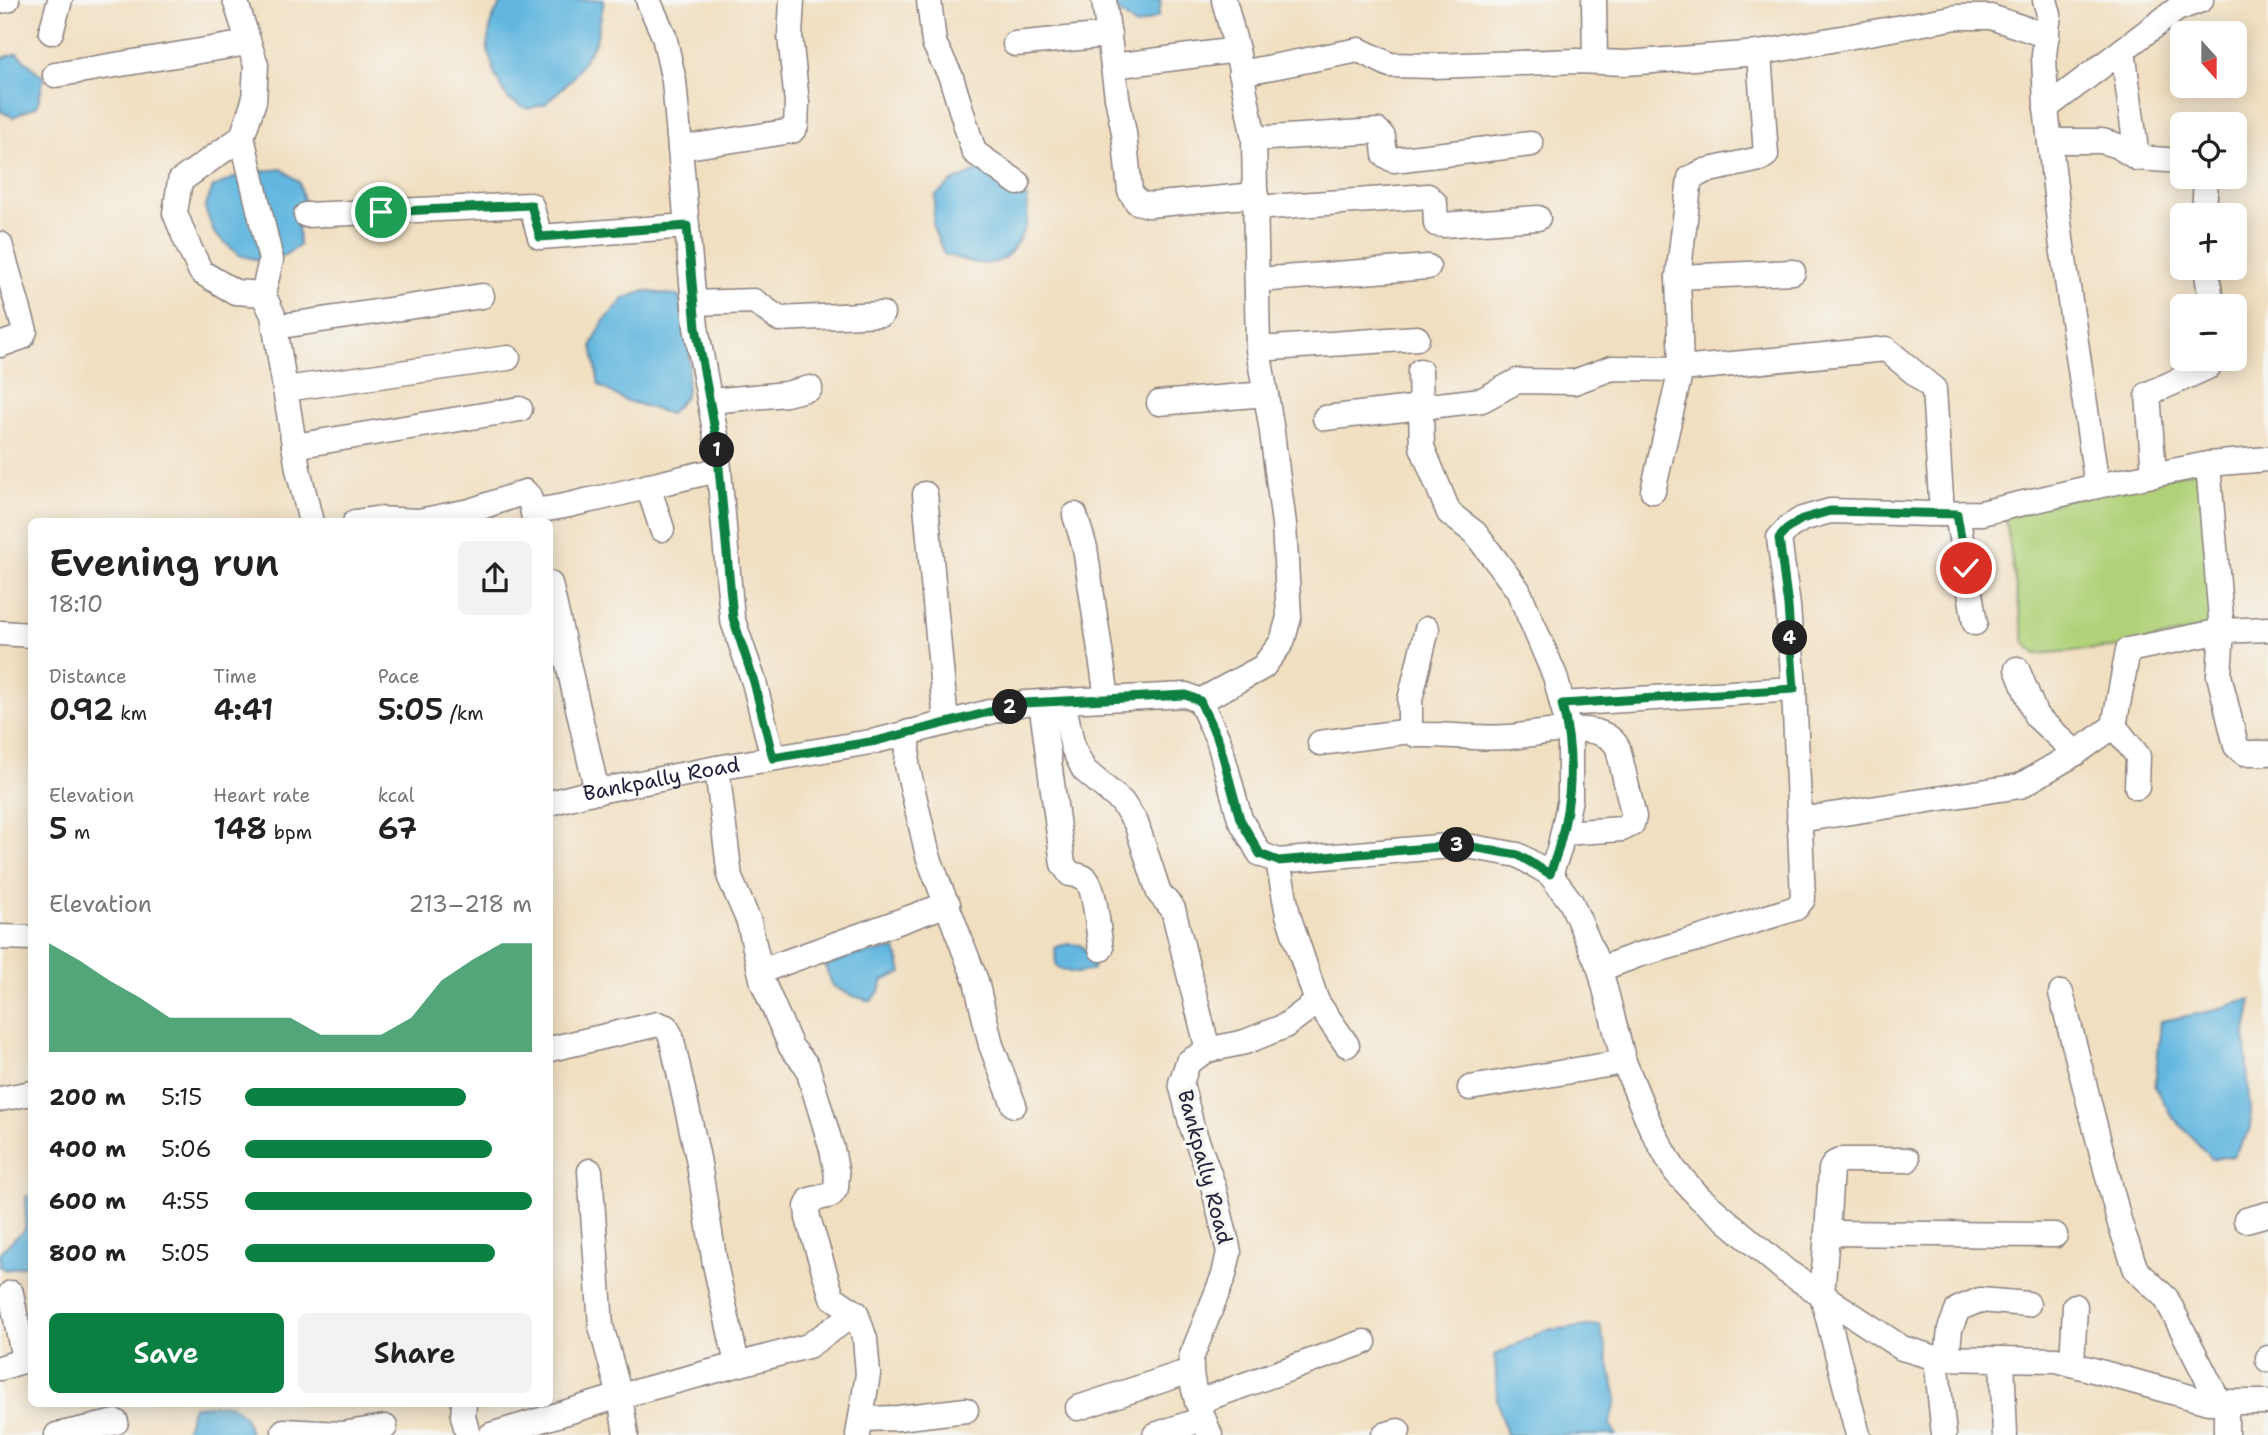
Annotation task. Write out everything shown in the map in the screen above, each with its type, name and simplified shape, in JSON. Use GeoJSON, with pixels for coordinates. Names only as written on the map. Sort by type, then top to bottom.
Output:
{"type":"FeatureCollection","features":[{"type":"Feature","properties":{"kind":"street"},"geometry":{"type":"LineString","coordinates":[[0,1],[7,0]]}},
{"type":"Feature","properties":{"kind":"street"},"geometry":{"type":"LineString","coordinates":[[51,32],[60,0]]}},
{"type":"Feature","properties":{"kind":"street"},"geometry":{"type":"LineString","coordinates":[[235,0],[256,65],[254,101],[242,137],[271,260],[263,294],[273,314],[294,446],[310,518]]}},
{"type":"Feature","properties":{"kind":"street"},"geometry":{"type":"LineString","coordinates":[[648,0],[664,36],[674,81],[694,303],[719,470],[733,618],[754,682],[773,758]]}},
{"type":"Feature","properties":{"kind":"street"},"geometry":{"type":"LineString","coordinates":[[680,148],[792,131],[796,126],[797,103],[790,36],[792,0]]}},
{"type":"Feature","properties":{"kind":"street"},"geometry":{"type":"LineString","coordinates":[[929,0],[934,43],[951,76],[974,152],[1018,183]]}},
{"type":"Feature","properties":{"kind":"street"},"geometry":{"type":"LineString","coordinates":[[1104,0],[1130,191],[1137,202],[1149,205],[1428,196],[1435,203],[1436,224],[1538,218]]}},
{"type":"Feature","properties":{"kind":"street"},"geometry":{"type":"LineString","coordinates":[[1224,0],[1254,139],[1258,349],[1284,524],[1289,617],[1282,642],[1263,667],[1200,701],[1219,742],[1240,819],[1260,854],[1278,861],[1461,845],[1518,855],[1550,874],[1571,902],[1600,969],[1624,1062],[1651,1130],[1675,1171],[1700,1198],[1786,1271],[1902,1348],[1942,1358],[2057,1360],[2208,1402],[2268,1402]]}},
{"type":"Feature","properties":{"kind":"street"},"geometry":{"type":"LineString","coordinates":[[1594,0],[1595,61]]}},
{"type":"Feature","properties":{"kind":"street"},"geometry":{"type":"LineString","coordinates":[[2045,0],[2049,14],[2044,55],[2046,108],[2061,239],[2097,486]]}},
{"type":"Feature","properties":{"kind":"street"},"geometry":{"type":"LineString","coordinates":[[2046,108],[2177,9],[2201,0]]}},
{"type":"Feature","properties":{"kind":"street"},"geometry":{"type":"LineString","coordinates":[[1113,66],[1239,62],[1359,50],[1390,65],[1595,61],[1626,63],[1759,53],[1957,17],[1991,17],[2047,36]]}},
{"type":"Feature","properties":{"kind":"street"},"geometry":{"type":"LineString","coordinates":[[1015,44],[1109,36]]}},
{"type":"Feature","properties":{"kind":"street"},"geometry":{"type":"LineString","coordinates":[[55,75],[248,43]]}},
{"type":"Feature","properties":{"kind":"street"},"geometry":{"type":"LineString","coordinates":[[2123,50],[2137,158]]}},
{"type":"Feature","properties":{"kind":"street"},"geometry":{"type":"LineString","coordinates":[[1653,491],[1681,369],[1678,277],[1690,178],[1705,171],[1760,159],[1766,155],[1759,53]]}},
{"type":"Feature","properties":{"kind":"street"},"geometry":{"type":"LineString","coordinates":[[1254,139],[1378,131],[1383,136],[1385,155],[1393,160],[1531,144]]}},
{"type":"Feature","properties":{"kind":"street"},"geometry":{"type":"LineString","coordinates":[[242,137],[180,181],[175,213],[201,272],[234,292],[263,294]]}},
{"type":"Feature","properties":{"kind":"street"},"geometry":{"type":"LineString","coordinates":[[2050,141],[2102,141],[2118,146],[2137,158],[2170,160]]}},
{"type":"Feature","properties":{"kind":"street"},"geometry":{"type":"LineString","coordinates":[[306,215],[531,205],[540,237],[687,226]]}},
{"type":"Feature","properties":{"kind":"street"},"geometry":{"type":"LineString","coordinates":[[0,244],[25,331],[22,337],[0,345]]}},
{"type":"Feature","properties":{"kind":"street"},"geometry":{"type":"LineString","coordinates":[[1257,280],[1428,267]]}},
{"type":"Feature","properties":{"kind":"street"},"geometry":{"type":"LineString","coordinates":[[1678,277],[1793,272]]}},
{"type":"Feature","properties":{"kind":"street"},"geometry":{"type":"LineString","coordinates":[[275,327],[482,296]]}},
{"type":"Feature","properties":{"kind":"street"},"geometry":{"type":"LineString","coordinates":[[694,303],[754,301],[779,319],[881,314]]}},
{"type":"Feature","properties":{"kind":"street"},"geometry":{"type":"LineString","coordinates":[[1258,349],[1417,338]]}},
{"type":"Feature","properties":{"kind":"street"},"geometry":{"type":"LineString","coordinates":[[1325,418],[1482,400],[1517,382],[1574,382],[1612,368],[1681,369],[1885,349],[1934,389],[1949,514],[1975,623]]}},
{"type":"Feature","properties":{"kind":"street"},"geometry":{"type":"LineString","coordinates":[[285,389],[508,358]]}},
{"type":"Feature","properties":{"kind":"street"},"geometry":{"type":"LineString","coordinates":[[1420,371],[1422,447],[1449,513],[1475,533],[1518,590],[1555,676],[1568,729],[1570,799],[1550,874]]}},
{"type":"Feature","properties":{"kind":"street"},"geometry":{"type":"LineString","coordinates":[[2154,475],[2148,394],[2199,371]]}},
{"type":"Feature","properties":{"kind":"street"},"geometry":{"type":"LineString","coordinates":[[710,401],[786,394],[810,388]]}},
{"type":"Feature","properties":{"kind":"street"},"geometry":{"type":"LineString","coordinates":[[1158,403],[1266,394]]}},
{"type":"Feature","properties":{"kind":"street"},"geometry":{"type":"LineString","coordinates":[[294,446],[520,409]]}},
{"type":"Feature","properties":{"kind":"street"},"geometry":{"type":"LineString","coordinates":[[1600,969],[1637,955],[1702,939],[1796,908],[1803,899],[1794,689],[1788,606],[1779,538],[1789,527],[1802,519],[1830,511],[1981,513],[2208,464],[2268,459]]}},
{"type":"Feature","properties":{"kind":"street"},"geometry":{"type":"LineString","coordinates":[[2208,464],[2222,631],[2219,675],[2236,746],[2244,754],[2268,753]]}},
{"type":"Feature","properties":{"kind":"street"},"geometry":{"type":"LineString","coordinates":[[434,518],[470,511],[520,492],[529,496],[534,516],[547,510],[719,470]]}},
{"type":"Feature","properties":{"kind":"street"},"geometry":{"type":"LineString","coordinates":[[648,486],[662,529]]}},
{"type":"Feature","properties":{"kind":"street"},"geometry":{"type":"LineString","coordinates":[[925,494],[946,723]]}},
{"type":"Feature","properties":{"kind":"street"},"geometry":{"type":"LineString","coordinates":[[1074,515],[1085,548],[1107,698]]}},
{"type":"Feature","properties":{"kind":"street"},"geometry":{"type":"LineString","coordinates":[[553,597],[597,792]]}},
{"type":"Feature","properties":{"kind":"street"},"geometry":{"type":"LineString","coordinates":[[1410,731],[1410,700],[1427,629]]}},
{"type":"Feature","properties":{"kind":"street"},"geometry":{"type":"LineString","coordinates":[[1799,820],[2020,786],[2076,753],[2114,726],[2128,650],[2222,631],[2268,629]]}},
{"type":"Feature","properties":{"kind":"street"},"geometry":{"type":"LineString","coordinates":[[0,633],[28,635]]}},
{"type":"Feature","properties":{"kind":"street"},"geometry":{"type":"LineString","coordinates":[[2017,669],[2036,716],[2076,753]]}},
{"type":"Feature","properties":{"kind":"street"},"geometry":{"type":"LineString","coordinates":[[1562,704],[1794,689]]}},
{"type":"Feature","properties":{"kind":"street","name":"Bankpally Road"},"geometry":{"type":"LineString","coordinates":[[553,802],[717,768],[876,741],[1024,703],[1186,695],[1200,701]]}},
{"type":"Feature","properties":{"kind":"street"},"geometry":{"type":"LineString","coordinates":[[1052,701],[1063,864],[1070,874],[1087,880],[1101,949]]}},
{"type":"Feature","properties":{"kind":"street"},"geometry":{"type":"LineString","coordinates":[[1052,701],[1084,770],[1122,802],[1136,823],[1159,893],[1172,909],[1208,1050],[1245,1042],[1285,1026],[1317,1002]]}},
{"type":"Feature","properties":{"kind":"street"},"geometry":{"type":"LineString","coordinates":[[2114,726],[2138,756],[2137,787]]}},
{"type":"Feature","properties":{"kind":"street"},"geometry":{"type":"LineString","coordinates":[[1320,743],[1410,731],[1416,735],[1508,737],[1568,729],[1606,734],[1618,748],[1634,817],[1632,824],[1622,829],[1563,833]]}},
{"type":"Feature","properties":{"kind":"street"},"geometry":{"type":"LineString","coordinates":[[909,732],[907,765],[928,856],[976,981],[991,1045],[1014,1105]]}},
{"type":"Feature","properties":{"kind":"street"},"geometry":{"type":"LineString","coordinates":[[717,768],[730,878],[749,922],[763,983],[791,1047],[807,1066],[835,1162],[836,1188],[831,1195],[810,1200],[807,1207],[808,1218],[832,1297],[856,1313],[864,1339],[868,1374],[860,1427],[898,1418],[966,1410]]}},
{"type":"Feature","properties":{"kind":"street"},"geometry":{"type":"LineString","coordinates":[[1278,861],[1288,915],[1317,1002],[1347,1045]]}},
{"type":"Feature","properties":{"kind":"street"},"geometry":{"type":"LineString","coordinates":[[761,971],[948,904]]}},
{"type":"Feature","properties":{"kind":"street"},"geometry":{"type":"LineString","coordinates":[[0,937],[28,938]]}},
{"type":"Feature","properties":{"kind":"street"},"geometry":{"type":"LineString","coordinates":[[2061,993],[2120,1224],[2136,1270],[2166,1298],[2222,1402],[2226,1435]]}},
{"type":"Feature","properties":{"kind":"street"},"geometry":{"type":"LineString","coordinates":[[553,1048],[658,1024],[666,1027],[671,1036],[698,1158],[715,1265],[737,1364]]}},
{"type":"Feature","properties":{"kind":"street","name":"Bankpally Road"},"geometry":{"type":"LineString","coordinates":[[1203,1419],[1190,1371],[1191,1358],[1224,1275],[1229,1252],[1213,1185],[1192,1127],[1181,1083],[1188,1062],[1208,1050]]}},
{"type":"Feature","properties":{"kind":"street"},"geometry":{"type":"LineString","coordinates":[[1470,1088],[1624,1062]]}},
{"type":"Feature","properties":{"kind":"street"},"geometry":{"type":"LineString","coordinates":[[0,1100],[28,1094]]}},
{"type":"Feature","properties":{"kind":"street"},"geometry":{"type":"LineString","coordinates":[[1858,1435],[1822,1295],[1831,1169],[1843,1160],[1906,1160]]}},
{"type":"Feature","properties":{"kind":"street"},"geometry":{"type":"LineString","coordinates":[[590,1171],[601,1326],[620,1396],[626,1435]]}},
{"type":"Feature","properties":{"kind":"street"},"geometry":{"type":"LineString","coordinates":[[1827,1233],[2055,1235]]}},
{"type":"Feature","properties":{"kind":"street"},"geometry":{"type":"LineString","coordinates":[[0,1368],[28,1359],[11,1293]]}},
{"type":"Feature","properties":{"kind":"street"},"geometry":{"type":"LineString","coordinates":[[1944,1435],[1942,1358],[1958,1309],[1980,1300],[2028,1304]]}},
{"type":"Feature","properties":{"kind":"street"},"geometry":{"type":"LineString","coordinates":[[2072,1364],[2075,1306]]}},
{"type":"Feature","properties":{"kind":"street"},"geometry":{"type":"LineString","coordinates":[[491,1435],[620,1396],[808,1346],[856,1313]]}},
{"type":"Feature","properties":{"kind":"street"},"geometry":{"type":"LineString","coordinates":[[1155,1435],[1203,1419],[1364,1342]]}},
{"type":"Feature","properties":{"kind":"street"},"geometry":{"type":"LineString","coordinates":[[2002,1359],[2005,1435]]}},
{"type":"Feature","properties":{"kind":"street"},"geometry":{"type":"LineString","coordinates":[[1078,1408],[1190,1371]]}},
{"type":"Feature","properties":{"kind":"street"},"geometry":{"type":"LineString","coordinates":[[464,1407],[468,1435]]}},
{"type":"Feature","properties":{"kind":"street"},"geometry":{"type":"LineString","coordinates":[[57,1435],[115,1420]]}},
{"type":"Feature","properties":{"kind":"street"},"geometry":{"type":"LineString","coordinates":[[284,1432],[342,1434],[383,1422]]}},
{"type":"Feature","properties":{"kind":"green space"},"geometry":{"type":"Polygon","coordinates":[[[2203,469],[2215,626],[2121,647],[2036,654],[2024,641],[2005,514],[2203,469]]]}},
{"type":"Feature","properties":{"kind":"water"},"geometry":{"type":"Polygon","coordinates":[[[503,0],[604,0],[596,41],[572,79],[545,104],[528,109],[508,99],[495,75],[487,46],[492,19],[503,0]]]}},
{"type":"Feature","properties":{"kind":"water"},"geometry":{"type":"Polygon","coordinates":[[[1116,0],[1161,0],[1159,16],[1136,26],[1116,9],[1116,0]]]}},
{"type":"Feature","properties":{"kind":"water"},"geometry":{"type":"Polygon","coordinates":[[[17,53],[44,78],[37,106],[13,117],[0,111],[0,59],[17,53]]]}},
{"type":"Feature","properties":{"kind":"water"},"geometry":{"type":"Polygon","coordinates":[[[986,167],[1027,198],[1028,212],[1023,231],[1009,253],[993,263],[984,264],[944,254],[933,227],[935,196],[952,182],[986,167]]]}},
{"type":"Feature","properties":{"kind":"water"},"geometry":{"type":"Polygon","coordinates":[[[282,169],[299,182],[305,205],[298,227],[299,246],[283,256],[261,261],[239,255],[214,233],[205,208],[213,187],[245,173],[282,169]]]}},
{"type":"Feature","properties":{"kind":"water"},"geometry":{"type":"Polygon","coordinates":[[[645,291],[679,296],[691,343],[686,395],[670,414],[624,400],[599,385],[592,345],[603,322],[625,298],[645,291]]]}},
{"type":"Feature","properties":{"kind":"water"},"geometry":{"type":"Polygon","coordinates":[[[1080,945],[1094,958],[1093,969],[1074,973],[1056,966],[1055,947],[1080,945]]]}},
{"type":"Feature","properties":{"kind":"water"},"geometry":{"type":"Polygon","coordinates":[[[896,949],[902,973],[882,981],[881,989],[871,1001],[850,995],[833,986],[825,966],[852,955],[896,949]]]}},
{"type":"Feature","properties":{"kind":"water"},"geometry":{"type":"Polygon","coordinates":[[[2252,999],[2245,1038],[2251,1129],[2233,1156],[2212,1159],[2171,1115],[2155,1086],[2161,1021],[2252,999]]]}},
{"type":"Feature","properties":{"kind":"water"},"geometry":{"type":"Polygon","coordinates":[[[28,1196],[28,1265],[5,1270],[0,1266],[0,1252],[25,1229],[28,1196]]]}},
{"type":"Feature","properties":{"kind":"water"},"geometry":{"type":"Polygon","coordinates":[[[1600,1325],[1617,1398],[1610,1423],[1616,1435],[1506,1435],[1497,1399],[1495,1355],[1545,1330],[1600,1325]]]}},
{"type":"Feature","properties":{"kind":"water"},"geometry":{"type":"Polygon","coordinates":[[[193,1407],[234,1407],[245,1416],[250,1435],[184,1435],[193,1407]]]}},
{"type":"Feature","properties":{"kind":"route"},"geometry":{"type":"LineString","coordinates":[[381,212],[531,205],[540,237],[687,226],[696,327],[716,436],[733,618],[754,682],[773,758],[876,741],[1024,703],[1186,695],[1200,701],[1219,742],[1240,819],[1260,854],[1278,861],[1461,845],[1518,855],[1550,874],[1559,850],[1570,799],[1570,735],[1562,704],[1794,689],[1788,606],[1779,538],[1789,527],[1802,519],[1830,511],[1957,514],[1966,568]]}}]}
